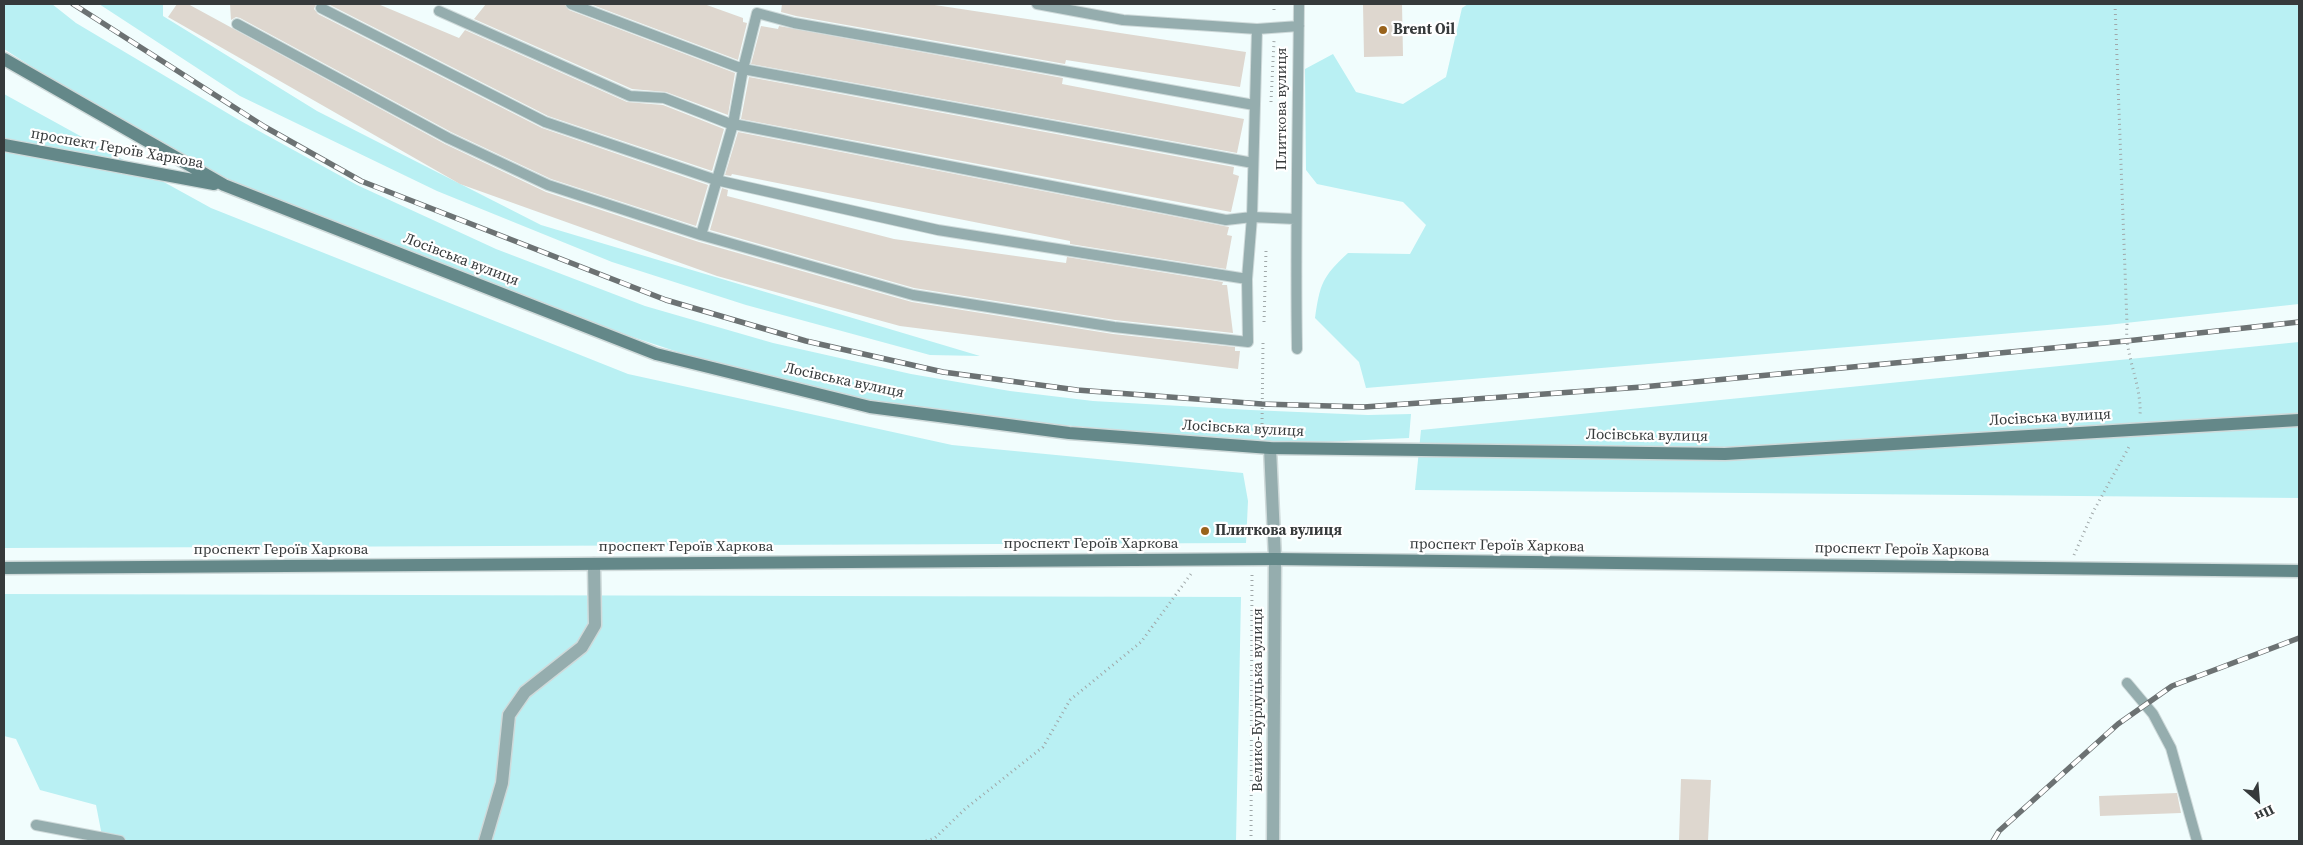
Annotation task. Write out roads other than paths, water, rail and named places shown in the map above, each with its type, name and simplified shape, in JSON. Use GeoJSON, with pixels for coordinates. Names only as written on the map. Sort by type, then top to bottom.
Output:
{"type":"FeatureCollection","features":[{"type":"Feature","properties":{"kind":"main road"},"geometry":{"type":"LineString","coordinates":[[4,59],[224,185]]}},
{"type":"Feature","properties":{"kind":"main road","name":"проспект Героїв Харкова"},"geometry":{"type":"LineString","coordinates":[[4,145],[224,185]]}},
{"type":"Feature","properties":{"kind":"main road","name":"Лосівська вулиця"},"geometry":{"type":"LineString","coordinates":[[224,185],[656,354],[870,406],[1069,433],[1270,448],[1725,454],[2299,420]]}},
{"type":"Feature","properties":{"kind":"main road","name":"проспект Героїв Харкова"},"geometry":{"type":"LineString","coordinates":[[4,568],[1275,559],[2299,571]]}},
{"type":"Feature","properties":{"kind":"street"},"geometry":{"type":"LineString","coordinates":[[1270,448],[1275,559]]}},
{"type":"Feature","properties":{"kind":"street","name":"Велико-Бурлуцька вулиця"},"geometry":{"type":"LineString","coordinates":[[1273,841],[1275,559]]}},
{"type":"Feature","properties":{"kind":"street"},"geometry":{"type":"LineString","coordinates":[[485,841],[502,783],[509,715],[525,692],[582,647],[595,624],[594,564]]}},
{"type":"Feature","properties":{"kind":"lane"},"geometry":{"type":"LineString","coordinates":[[571,4],[743,69],[1252,163]]}},
{"type":"Feature","properties":{"kind":"lane"},"geometry":{"type":"LineString","coordinates":[[1036,4],[1123,20],[1257,28],[1299,26]]}},
{"type":"Feature","properties":{"kind":"lane","name":"Плиткова вулиця"},"geometry":{"type":"LineString","coordinates":[[1297,349],[1295,219],[1298,184],[1299,4]]}},
{"type":"Feature","properties":{"kind":"lane"},"geometry":{"type":"LineString","coordinates":[[321,8],[545,122],[716,180],[938,230],[1247,279]]}},
{"type":"Feature","properties":{"kind":"lane"},"geometry":{"type":"LineString","coordinates":[[439,11],[630,96],[664,98],[733,124],[1226,220],[1252,216],[1295,219]]}},
{"type":"Feature","properties":{"kind":"lane"},"geometry":{"type":"LineString","coordinates":[[701,235],[733,124],[743,69],[757,13],[794,24],[1254,105]]}},
{"type":"Feature","properties":{"kind":"lane"},"geometry":{"type":"LineString","coordinates":[[237,24],[448,138],[548,185],[701,235],[913,296],[1114,327],[1248,342],[1247,279],[1252,216],[1257,28]]}},
{"type":"Feature","properties":{"kind":"lane"},"geometry":{"type":"LineString","coordinates":[[2127,684],[2153,714],[2171,748],[2197,841]]}},
{"type":"Feature","properties":{"kind":"lane"},"geometry":{"type":"LineString","coordinates":[[36,825],[120,841]]}},
{"type":"Feature","properties":{"kind":"railway"},"geometry":{"type":"LineString","coordinates":[[73,4],[265,127],[361,181],[666,300],[806,341],[943,372],[1077,390],[1262,404],[1364,407],[1642,387],[2126,341],[2299,322]]}},
{"type":"Feature","properties":{"kind":"railway"},"geometry":{"type":"LineString","coordinates":[[1993,841],[1999,831],[2118,724],[2172,686],[2299,638]]}},
{"type":"Feature","properties":{"kind":"place","name":"Brent Oil"},"geometry":{"type":"Point","coordinates":[1383,30]}},
{"type":"Feature","properties":{"kind":"place","name":"Плиткова вулиця"},"geometry":{"type":"Point","coordinates":[1205,531]}}]}
